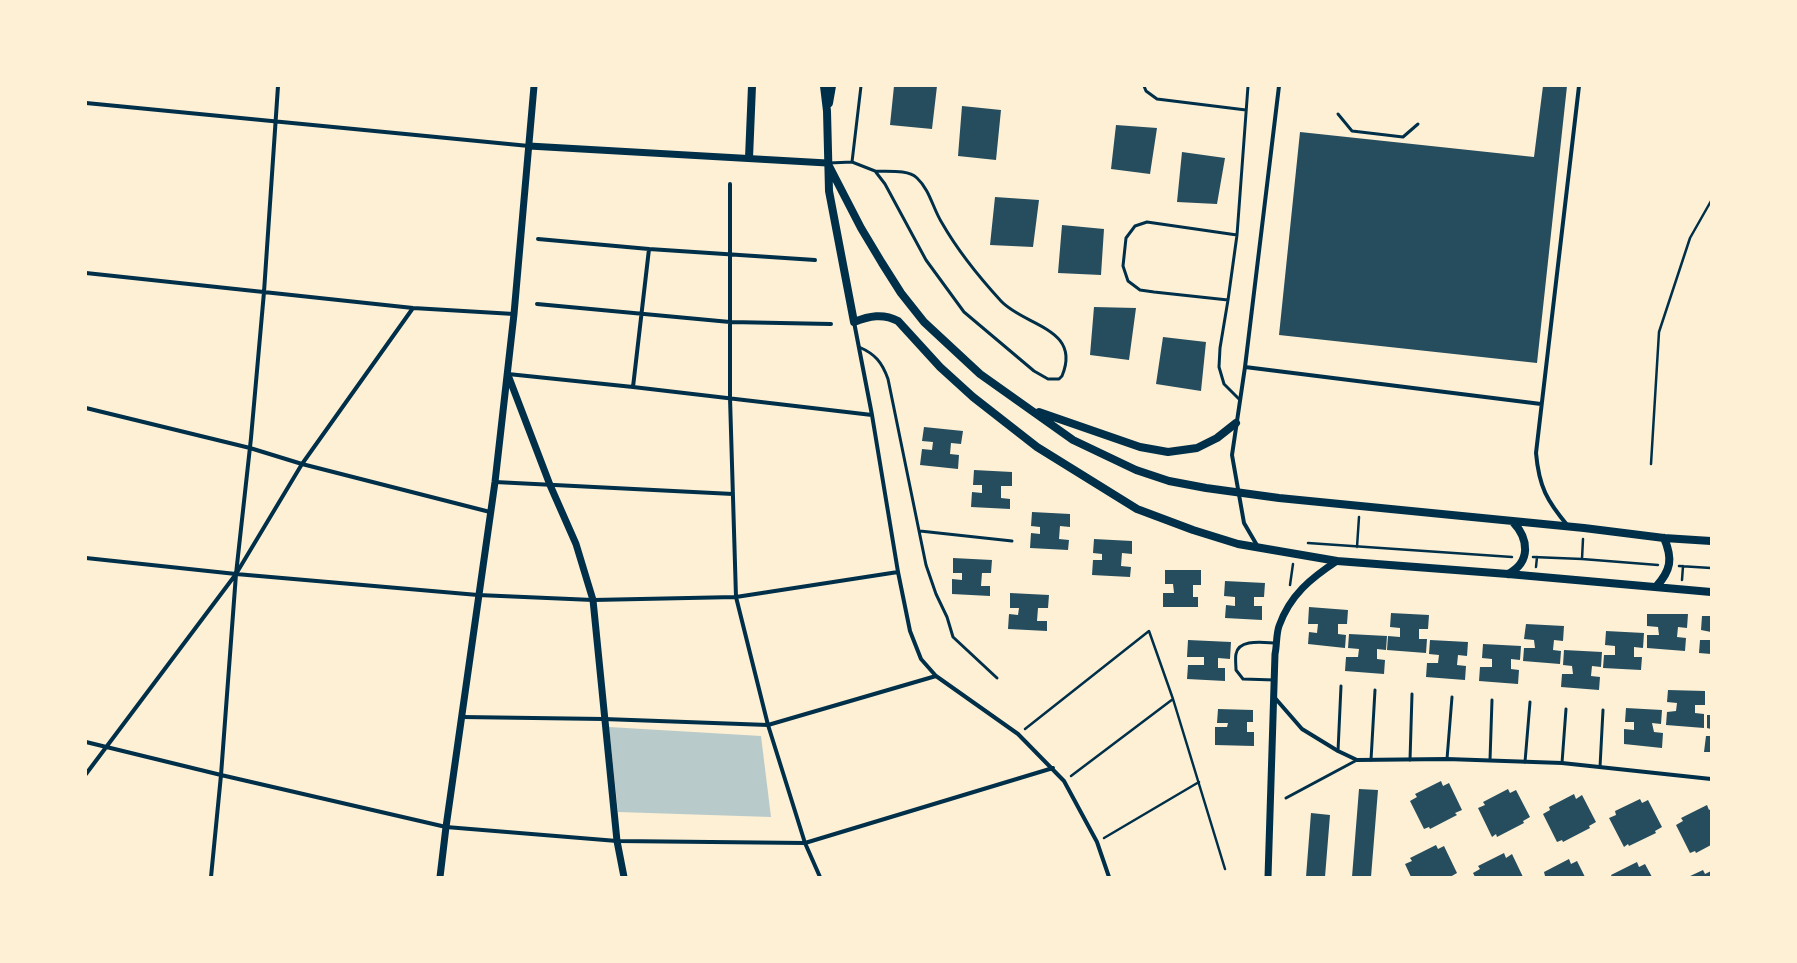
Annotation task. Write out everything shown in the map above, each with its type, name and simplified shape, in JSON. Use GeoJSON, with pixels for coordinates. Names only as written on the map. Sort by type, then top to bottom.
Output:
{"type":"FeatureCollection","features":[{"type":"Feature","properties":{"kind":"main road"},"geometry":{"type":"LineString","coordinates":[[749,158],[752,86]]}},
{"type":"Feature","properties":{"kind":"main road"},"geometry":{"type":"LineString","coordinates":[[824,86],[827,111],[827,163],[832,212],[854,322],[879,316],[898,321],[940,367],[973,397],[1037,446],[1137,509],[1238,544],[1337,561],[1711,592]]}},
{"type":"Feature","properties":{"kind":"main road"},"geometry":{"type":"LineString","coordinates":[[827,111],[832,86]]}},
{"type":"Feature","properties":{"kind":"main road"},"geometry":{"type":"LineString","coordinates":[[827,163],[861,228],[882,264],[901,293],[919,316],[980,374],[1073,440],[1136,470],[1169,481],[1214,490],[1664,538],[1711,541]]}},
{"type":"Feature","properties":{"kind":"main road"},"geometry":{"type":"LineString","coordinates":[[1029,408],[1140,447],[1168,452],[1197,448],[1217,438],[1236,423]]}},
{"type":"Feature","properties":{"kind":"main road"},"geometry":{"type":"LineString","coordinates":[[1508,574],[1518,567],[1525,554],[1525,539],[1519,528],[1513,522]]}},
{"type":"Feature","properties":{"kind":"main road"},"geometry":{"type":"LineString","coordinates":[[1656,587],[1668,573],[1670,552],[1664,538]]}},
{"type":"Feature","properties":{"kind":"street"},"geometry":{"type":"LineString","coordinates":[[211,877],[221,776],[236,574],[250,448],[264,292],[278,86]]}},
{"type":"Feature","properties":{"kind":"street"},"geometry":{"type":"LineString","coordinates":[[440,877],[478,595],[495,482],[514,314],[534,86]]}},
{"type":"Feature","properties":{"kind":"street"},"geometry":{"type":"LineString","coordinates":[[1258,548],[1244,523],[1232,454],[1245,366],[1279,86]]}},
{"type":"Feature","properties":{"kind":"street"},"geometry":{"type":"LineString","coordinates":[[1569,527],[1554,510],[1540,481],[1536,453],[1579,86]]}},
{"type":"Feature","properties":{"kind":"street"},"geometry":{"type":"LineString","coordinates":[[86,103],[529,146],[827,163]]}},
{"type":"Feature","properties":{"kind":"street"},"geometry":{"type":"LineString","coordinates":[[730,184],[730,398],[736,598],[768,725],[805,844],[820,877]]}},
{"type":"Feature","properties":{"kind":"street"},"geometry":{"type":"LineString","coordinates":[[538,240],[815,260]]}},
{"type":"Feature","properties":{"kind":"street"},"geometry":{"type":"LineString","coordinates":[[633,387],[649,249]]}},
{"type":"Feature","properties":{"kind":"street"},"geometry":{"type":"LineString","coordinates":[[86,273],[413,308],[514,314]]}},
{"type":"Feature","properties":{"kind":"street"},"geometry":{"type":"LineString","coordinates":[[537,304],[641,315],[730,322],[831,324]]}},
{"type":"Feature","properties":{"kind":"street"},"geometry":{"type":"LineString","coordinates":[[86,774],[236,574],[302,464],[413,308]]}},
{"type":"Feature","properties":{"kind":"street"},"geometry":{"type":"LineString","coordinates":[[854,322],[872,415],[898,572],[910,631],[921,659],[936,676],[1018,734],[1053,768],[1064,781],[1097,842],[1109,877]]}},
{"type":"Feature","properties":{"kind":"street"},"geometry":{"type":"LineString","coordinates":[[1245,366],[1541,404]]}},
{"type":"Feature","properties":{"kind":"street"},"geometry":{"type":"LineString","coordinates":[[507,374],[872,415]]}},
{"type":"Feature","properties":{"kind":"street"},"geometry":{"type":"LineString","coordinates":[[507,374],[550,485],[576,544],[593,600],[604,719],[618,841],[624,877]]}},
{"type":"Feature","properties":{"kind":"street"},"geometry":{"type":"LineString","coordinates":[[86,408],[250,448],[302,464],[490,512]]}},
{"type":"Feature","properties":{"kind":"street"},"geometry":{"type":"LineString","coordinates":[[495,482],[733,494]]}},
{"type":"Feature","properties":{"kind":"street"},"geometry":{"type":"LineString","coordinates":[[86,558],[236,574],[478,595],[593,600],[736,598],[898,572]]}},
{"type":"Feature","properties":{"kind":"street"},"geometry":{"type":"LineString","coordinates":[[1268,877],[1271,760],[1279,627],[1288,607],[1298,592],[1313,576],[1337,561]]}},
{"type":"Feature","properties":{"kind":"street"},"geometry":{"type":"LineString","coordinates":[[462,717],[604,719],[768,725],[936,676]]}},
{"type":"Feature","properties":{"kind":"street"},"geometry":{"type":"LineString","coordinates":[[1275,698],[1302,729],[1338,751],[1357,760],[1490,760],[1600,767],[1711,779]]}},
{"type":"Feature","properties":{"kind":"street"},"geometry":{"type":"LineString","coordinates":[[86,742],[221,776],[446,827],[618,841],[805,844],[1053,768]]}},
{"type":"Feature","properties":{"kind":"lane"},"geometry":{"type":"LineString","coordinates":[[852,162],[861,86]]}},
{"type":"Feature","properties":{"kind":"lane"},"geometry":{"type":"LineString","coordinates":[[1144,86],[1146,91],[1157,99],[1246,110]]}},
{"type":"Feature","properties":{"kind":"lane"},"geometry":{"type":"LineString","coordinates":[[1240,400],[1224,384],[1219,366],[1220,348],[1236,235],[1248,86]]}},
{"type":"Feature","properties":{"kind":"lane"},"geometry":{"type":"LineString","coordinates":[[1338,114],[1352,130],[1403,137],[1418,124]]}},
{"type":"Feature","properties":{"kind":"lane"},"geometry":{"type":"LineString","coordinates":[[827,163],[852,162],[875,171],[902,172],[916,177],[926,190],[940,222],[957,248],[1002,303],[1025,318],[1047,329],[1062,342],[1066,355],[1062,376],[1059,379],[1048,379],[1034,371],[964,312],[926,260],[885,184],[875,171]]}},
{"type":"Feature","properties":{"kind":"lane"},"geometry":{"type":"LineString","coordinates":[[1228,300],[1140,290],[1128,281],[1124,266],[1124,252],[1126,238],[1130,232],[1135,226],[1148,222],[1236,235]]}},
{"type":"Feature","properties":{"kind":"lane"},"geometry":{"type":"LineString","coordinates":[[858,347],[876,356],[884,368],[888,379],[926,565],[953,636],[998,678]]}},
{"type":"Feature","properties":{"kind":"lane"},"geometry":{"type":"LineString","coordinates":[[920,531],[1012,541]]}},
{"type":"Feature","properties":{"kind":"lane"},"geometry":{"type":"LineString","coordinates":[[1275,680],[1243,679],[1236,670],[1236,654],[1239,647],[1244,644],[1277,644]]}},
{"type":"Feature","properties":{"kind":"lane"},"geometry":{"type":"LineString","coordinates":[[1338,751],[1341,686]]}},
{"type":"Feature","properties":{"kind":"lane"},"geometry":{"type":"LineString","coordinates":[[1370,760],[1375,690]]}},
{"type":"Feature","properties":{"kind":"lane"},"geometry":{"type":"LineString","coordinates":[[1410,760],[1412,694]]}},
{"type":"Feature","properties":{"kind":"lane"},"geometry":{"type":"LineString","coordinates":[[1447,759],[1452,697]]}},
{"type":"Feature","properties":{"kind":"lane"},"geometry":{"type":"LineString","coordinates":[[1490,760],[1492,700]]}},
{"type":"Feature","properties":{"kind":"lane"},"geometry":{"type":"LineString","coordinates":[[1525,762],[1530,702]]}},
{"type":"Feature","properties":{"kind":"lane"},"geometry":{"type":"LineString","coordinates":[[1562,764],[1566,709]]}},
{"type":"Feature","properties":{"kind":"lane"},"geometry":{"type":"LineString","coordinates":[[1600,767],[1603,710]]}},
{"type":"Feature","properties":{"kind":"lane"},"geometry":{"type":"LineString","coordinates":[[1286,798],[1357,760]]}},
{"type":"Feature","properties":{"kind":"path"},"geometry":{"type":"LineString","coordinates":[[1651,464],[1659,332],[1690,238],[1711,201]]}},
{"type":"Feature","properties":{"kind":"path"},"geometry":{"type":"LineString","coordinates":[[1357,547],[1360,506]]}},
{"type":"Feature","properties":{"kind":"path"},"geometry":{"type":"LineString","coordinates":[[1303,543],[1523,558],[1582,558],[1711,568]]}},
{"type":"Feature","properties":{"kind":"path"},"geometry":{"type":"LineString","coordinates":[[1288,607],[1294,554]]}},
{"type":"Feature","properties":{"kind":"path"},"geometry":{"type":"LineString","coordinates":[[1018,734],[1149,631],[1173,699],[1224,869]]}},
{"type":"Feature","properties":{"kind":"path"},"geometry":{"type":"LineString","coordinates":[[1064,781],[1173,699]]}},
{"type":"Feature","properties":{"kind":"path"},"geometry":{"type":"LineString","coordinates":[[1097,842],[1199,782]]}},
{"type":"Feature","properties":{"kind":"shaded area"},"geometry":{"type":"Polygon","coordinates":[[[609,727],[761,736],[771,817],[618,812],[609,727]]]}},
{"type":"Feature","properties":{"kind":"building"},"geometry":{"type":"Polygon","coordinates":[[[894,86],[937,86],[932,129],[890,125],[894,86]]]}},
{"type":"Feature","properties":{"kind":"building"},"geometry":{"type":"Polygon","coordinates":[[[1543,86],[1567,86],[1537,363],[1279,335],[1300,132],[1534,157],[1543,86]]]}},
{"type":"Feature","properties":{"kind":"building"},"geometry":{"type":"Polygon","coordinates":[[[962,106],[1001,110],[996,160],[958,156],[962,106]]]}},
{"type":"Feature","properties":{"kind":"building"},"geometry":{"type":"Polygon","coordinates":[[[1116,125],[1157,128],[1150,174],[1111,169],[1116,125]]]}},
{"type":"Feature","properties":{"kind":"building"},"geometry":{"type":"Polygon","coordinates":[[[1182,152],[1225,158],[1217,204],[1177,202],[1182,152]]]}},
{"type":"Feature","properties":{"kind":"building"},"geometry":{"type":"Polygon","coordinates":[[[995,197],[1039,200],[1033,247],[990,245],[995,197]]]}},
{"type":"Feature","properties":{"kind":"building"},"geometry":{"type":"Polygon","coordinates":[[[1062,225],[1104,229],[1101,275],[1058,273],[1062,225]]]}},
{"type":"Feature","properties":{"kind":"building"},"geometry":{"type":"Polygon","coordinates":[[[1094,307],[1136,308],[1129,360],[1090,355],[1094,307]]]}},
{"type":"Feature","properties":{"kind":"building"},"geometry":{"type":"Polygon","coordinates":[[[1163,337],[1206,342],[1201,391],[1156,384],[1163,337]]]}},
{"type":"Feature","properties":{"kind":"building"},"geometry":{"type":"Polygon","coordinates":[[[924,427],[963,431],[961,444],[951,443],[950,454],[959,455],[958,469],[920,465],[922,449],[932,450],[933,442],[922,441],[924,427]]]}},
{"type":"Feature","properties":{"kind":"building"},"geometry":{"type":"Polygon","coordinates":[[[974,470],[1012,472],[1012,486],[1001,486],[1001,498],[1010,499],[1010,509],[971,507],[972,492],[982,493],[982,485],[973,485],[974,470]]]}},
{"type":"Feature","properties":{"kind":"building"},"geometry":{"type":"Polygon","coordinates":[[[1032,512],[1070,514],[1070,527],[1060,526],[1059,539],[1069,540],[1068,550],[1030,548],[1031,533],[1040,534],[1040,527],[1031,526],[1032,512]]]}},
{"type":"Feature","properties":{"kind":"building"},"geometry":{"type":"Polygon","coordinates":[[[1094,539],[1132,541],[1132,554],[1122,553],[1121,566],[1131,567],[1130,577],[1092,575],[1093,560],[1102,560],[1102,554],[1093,553],[1094,539]]]}},
{"type":"Feature","properties":{"kind":"building"},"geometry":{"type":"Polygon","coordinates":[[[953,558],[992,560],[991,573],[982,573],[981,586],[990,586],[990,596],[952,594],[952,579],[962,580],[962,573],[953,573],[953,558]]]}},
{"type":"Feature","properties":{"kind":"building"},"geometry":{"type":"Polygon","coordinates":[[[1165,570],[1201,570],[1201,585],[1193,585],[1193,597],[1198,597],[1198,607],[1163,607],[1163,593],[1174,593],[1173,584],[1165,584],[1165,570]]]}},
{"type":"Feature","properties":{"kind":"building"},"geometry":{"type":"Polygon","coordinates":[[[1225,581],[1265,583],[1264,597],[1254,597],[1254,606],[1262,606],[1262,620],[1225,618],[1226,605],[1235,606],[1235,597],[1224,596],[1225,581]]]}},
{"type":"Feature","properties":{"kind":"building"},"geometry":{"type":"Polygon","coordinates":[[[1010,593],[1049,595],[1048,608],[1038,608],[1037,621],[1047,621],[1047,631],[1008,629],[1009,614],[1018,615],[1019,608],[1010,608],[1010,593]]]}},
{"type":"Feature","properties":{"kind":"building"},"geometry":{"type":"Polygon","coordinates":[[[1309,607],[1348,610],[1347,624],[1338,624],[1338,634],[1346,635],[1345,648],[1308,644],[1309,632],[1317,633],[1318,624],[1308,624],[1309,607]]]}},
{"type":"Feature","properties":{"kind":"building"},"geometry":{"type":"Polygon","coordinates":[[[1391,613],[1429,615],[1428,629],[1419,629],[1419,639],[1427,639],[1426,653],[1387,650],[1388,636],[1400,637],[1400,628],[1390,627],[1391,613]]]}},
{"type":"Feature","properties":{"kind":"building"},"geometry":{"type":"Polygon","coordinates":[[[1647,614],[1688,614],[1687,628],[1678,627],[1677,637],[1686,638],[1685,651],[1647,648],[1647,635],[1659,635],[1658,627],[1647,626],[1647,614]]]}},
{"type":"Feature","properties":{"kind":"building"},"geometry":{"type":"Polygon","coordinates":[[[1702,616],[1711,616],[1711,632],[1701,630],[1702,616]]]}},
{"type":"Feature","properties":{"kind":"building"},"geometry":{"type":"Polygon","coordinates":[[[1526,624],[1564,626],[1563,641],[1554,640],[1553,650],[1561,651],[1560,664],[1523,661],[1524,648],[1535,648],[1534,640],[1524,639],[1526,624]]]}},
{"type":"Feature","properties":{"kind":"building"},"geometry":{"type":"Polygon","coordinates":[[[1606,631],[1644,633],[1643,648],[1634,647],[1634,657],[1642,657],[1641,670],[1603,668],[1604,655],[1615,655],[1615,646],[1605,645],[1606,631]]]}},
{"type":"Feature","properties":{"kind":"building"},"geometry":{"type":"Polygon","coordinates":[[[1349,634],[1387,636],[1386,650],[1377,649],[1377,659],[1385,660],[1384,674],[1345,671],[1346,657],[1358,657],[1359,649],[1348,648],[1349,634]]]}},
{"type":"Feature","properties":{"kind":"building"},"geometry":{"type":"Polygon","coordinates":[[[1188,640],[1231,642],[1230,659],[1218,658],[1218,668],[1225,668],[1225,681],[1187,679],[1188,665],[1204,665],[1204,657],[1187,657],[1188,640]]]}},
{"type":"Feature","properties":{"kind":"building"},"geometry":{"type":"Polygon","coordinates":[[[1430,640],[1468,642],[1467,656],[1458,655],[1457,665],[1466,666],[1465,680],[1426,677],[1427,663],[1438,663],[1439,655],[1429,654],[1430,640]]]}},
{"type":"Feature","properties":{"kind":"building"},"geometry":{"type":"Polygon","coordinates":[[[1700,640],[1711,640],[1711,654],[1699,653],[1700,640]]]}},
{"type":"Feature","properties":{"kind":"building"},"geometry":{"type":"Polygon","coordinates":[[[1483,644],[1521,646],[1520,660],[1511,659],[1511,669],[1519,670],[1518,684],[1479,681],[1480,667],[1492,667],[1492,659],[1482,658],[1483,644]]]}},
{"type":"Feature","properties":{"kind":"building"},"geometry":{"type":"Polygon","coordinates":[[[1564,650],[1602,652],[1601,667],[1592,666],[1591,676],[1600,677],[1599,690],[1561,687],[1562,674],[1573,674],[1572,666],[1563,665],[1564,650]]]}},
{"type":"Feature","properties":{"kind":"building"},"geometry":{"type":"Polygon","coordinates":[[[1668,690],[1705,691],[1705,705],[1695,705],[1695,713],[1704,714],[1704,728],[1666,725],[1667,712],[1676,711],[1677,703],[1667,702],[1668,690]]]}},
{"type":"Feature","properties":{"kind":"building"},"geometry":{"type":"Polygon","coordinates":[[[1626,708],[1662,710],[1661,724],[1652,723],[1654,732],[1663,733],[1662,748],[1624,744],[1624,729],[1634,730],[1634,722],[1625,722],[1626,708]]]}},
{"type":"Feature","properties":{"kind":"building"},"geometry":{"type":"Polygon","coordinates":[[[1218,709],[1253,710],[1253,722],[1247,722],[1247,732],[1254,732],[1254,746],[1215,745],[1215,727],[1227,727],[1228,723],[1217,723],[1218,709]]]}},
{"type":"Feature","properties":{"kind":"building"},"geometry":{"type":"Polygon","coordinates":[[[1707,715],[1711,715],[1711,729],[1707,728],[1707,715]]]}},
{"type":"Feature","properties":{"kind":"building"},"geometry":{"type":"Polygon","coordinates":[[[1706,736],[1711,736],[1711,752],[1704,752],[1706,736]]]}},
{"type":"Feature","properties":{"kind":"building"},"geometry":{"type":"Polygon","coordinates":[[[1441,781],[1443,786],[1449,783],[1462,810],[1455,813],[1457,815],[1430,829],[1429,827],[1424,829],[1410,801],[1417,797],[1415,794],[1441,781]]]}},
{"type":"Feature","properties":{"kind":"building"},"geometry":{"type":"Polygon","coordinates":[[[1359,789],[1378,790],[1371,877],[1352,877],[1359,789]]]}},
{"type":"Feature","properties":{"kind":"building"},"geometry":{"type":"Polygon","coordinates":[[[1508,789],[1510,793],[1516,790],[1530,817],[1523,821],[1524,823],[1497,837],[1496,834],[1492,837],[1478,808],[1485,805],[1483,802],[1508,789]]]}},
{"type":"Feature","properties":{"kind":"building"},"geometry":{"type":"Polygon","coordinates":[[[1574,794],[1576,799],[1582,795],[1596,822],[1589,826],[1590,828],[1563,842],[1562,840],[1557,842],[1543,814],[1550,810],[1549,807],[1574,794]]]}},
{"type":"Feature","properties":{"kind":"building"},"geometry":{"type":"Polygon","coordinates":[[[1640,799],[1642,803],[1648,800],[1662,827],[1655,831],[1656,833],[1624,847],[1609,818],[1616,815],[1615,811],[1640,799]]]}},
{"type":"Feature","properties":{"kind":"building"},"geometry":{"type":"Polygon","coordinates":[[[1707,805],[1709,810],[1711,809],[1711,845],[1696,853],[1695,851],[1690,853],[1676,825],[1683,821],[1681,818],[1707,805]]]}},
{"type":"Feature","properties":{"kind":"building"},"geometry":{"type":"Polygon","coordinates":[[[1311,813],[1330,815],[1325,877],[1306,877],[1311,813]]]}},
{"type":"Feature","properties":{"kind":"building"},"geometry":{"type":"Polygon","coordinates":[[[1436,845],[1438,849],[1444,846],[1457,873],[1450,877],[1411,877],[1405,864],[1412,861],[1410,858],[1436,845]]]}},
{"type":"Feature","properties":{"kind":"building"},"geometry":{"type":"Polygon","coordinates":[[[1504,853],[1506,858],[1512,854],[1523,877],[1475,877],[1473,873],[1480,869],[1478,866],[1504,853]]]}},
{"type":"Feature","properties":{"kind":"building"},"geometry":{"type":"Polygon","coordinates":[[[1569,859],[1571,864],[1577,861],[1585,877],[1542,877],[1545,876],[1544,872],[1569,859]]]}},
{"type":"Feature","properties":{"kind":"building"},"geometry":{"type":"Polygon","coordinates":[[[1637,862],[1639,867],[1645,864],[1652,877],[1612,877],[1611,875],[1637,862]]]}},
{"type":"Feature","properties":{"kind":"building"},"geometry":{"type":"Polygon","coordinates":[[[1703,870],[1705,874],[1711,871],[1711,877],[1688,877],[1703,870]]]}}]}
